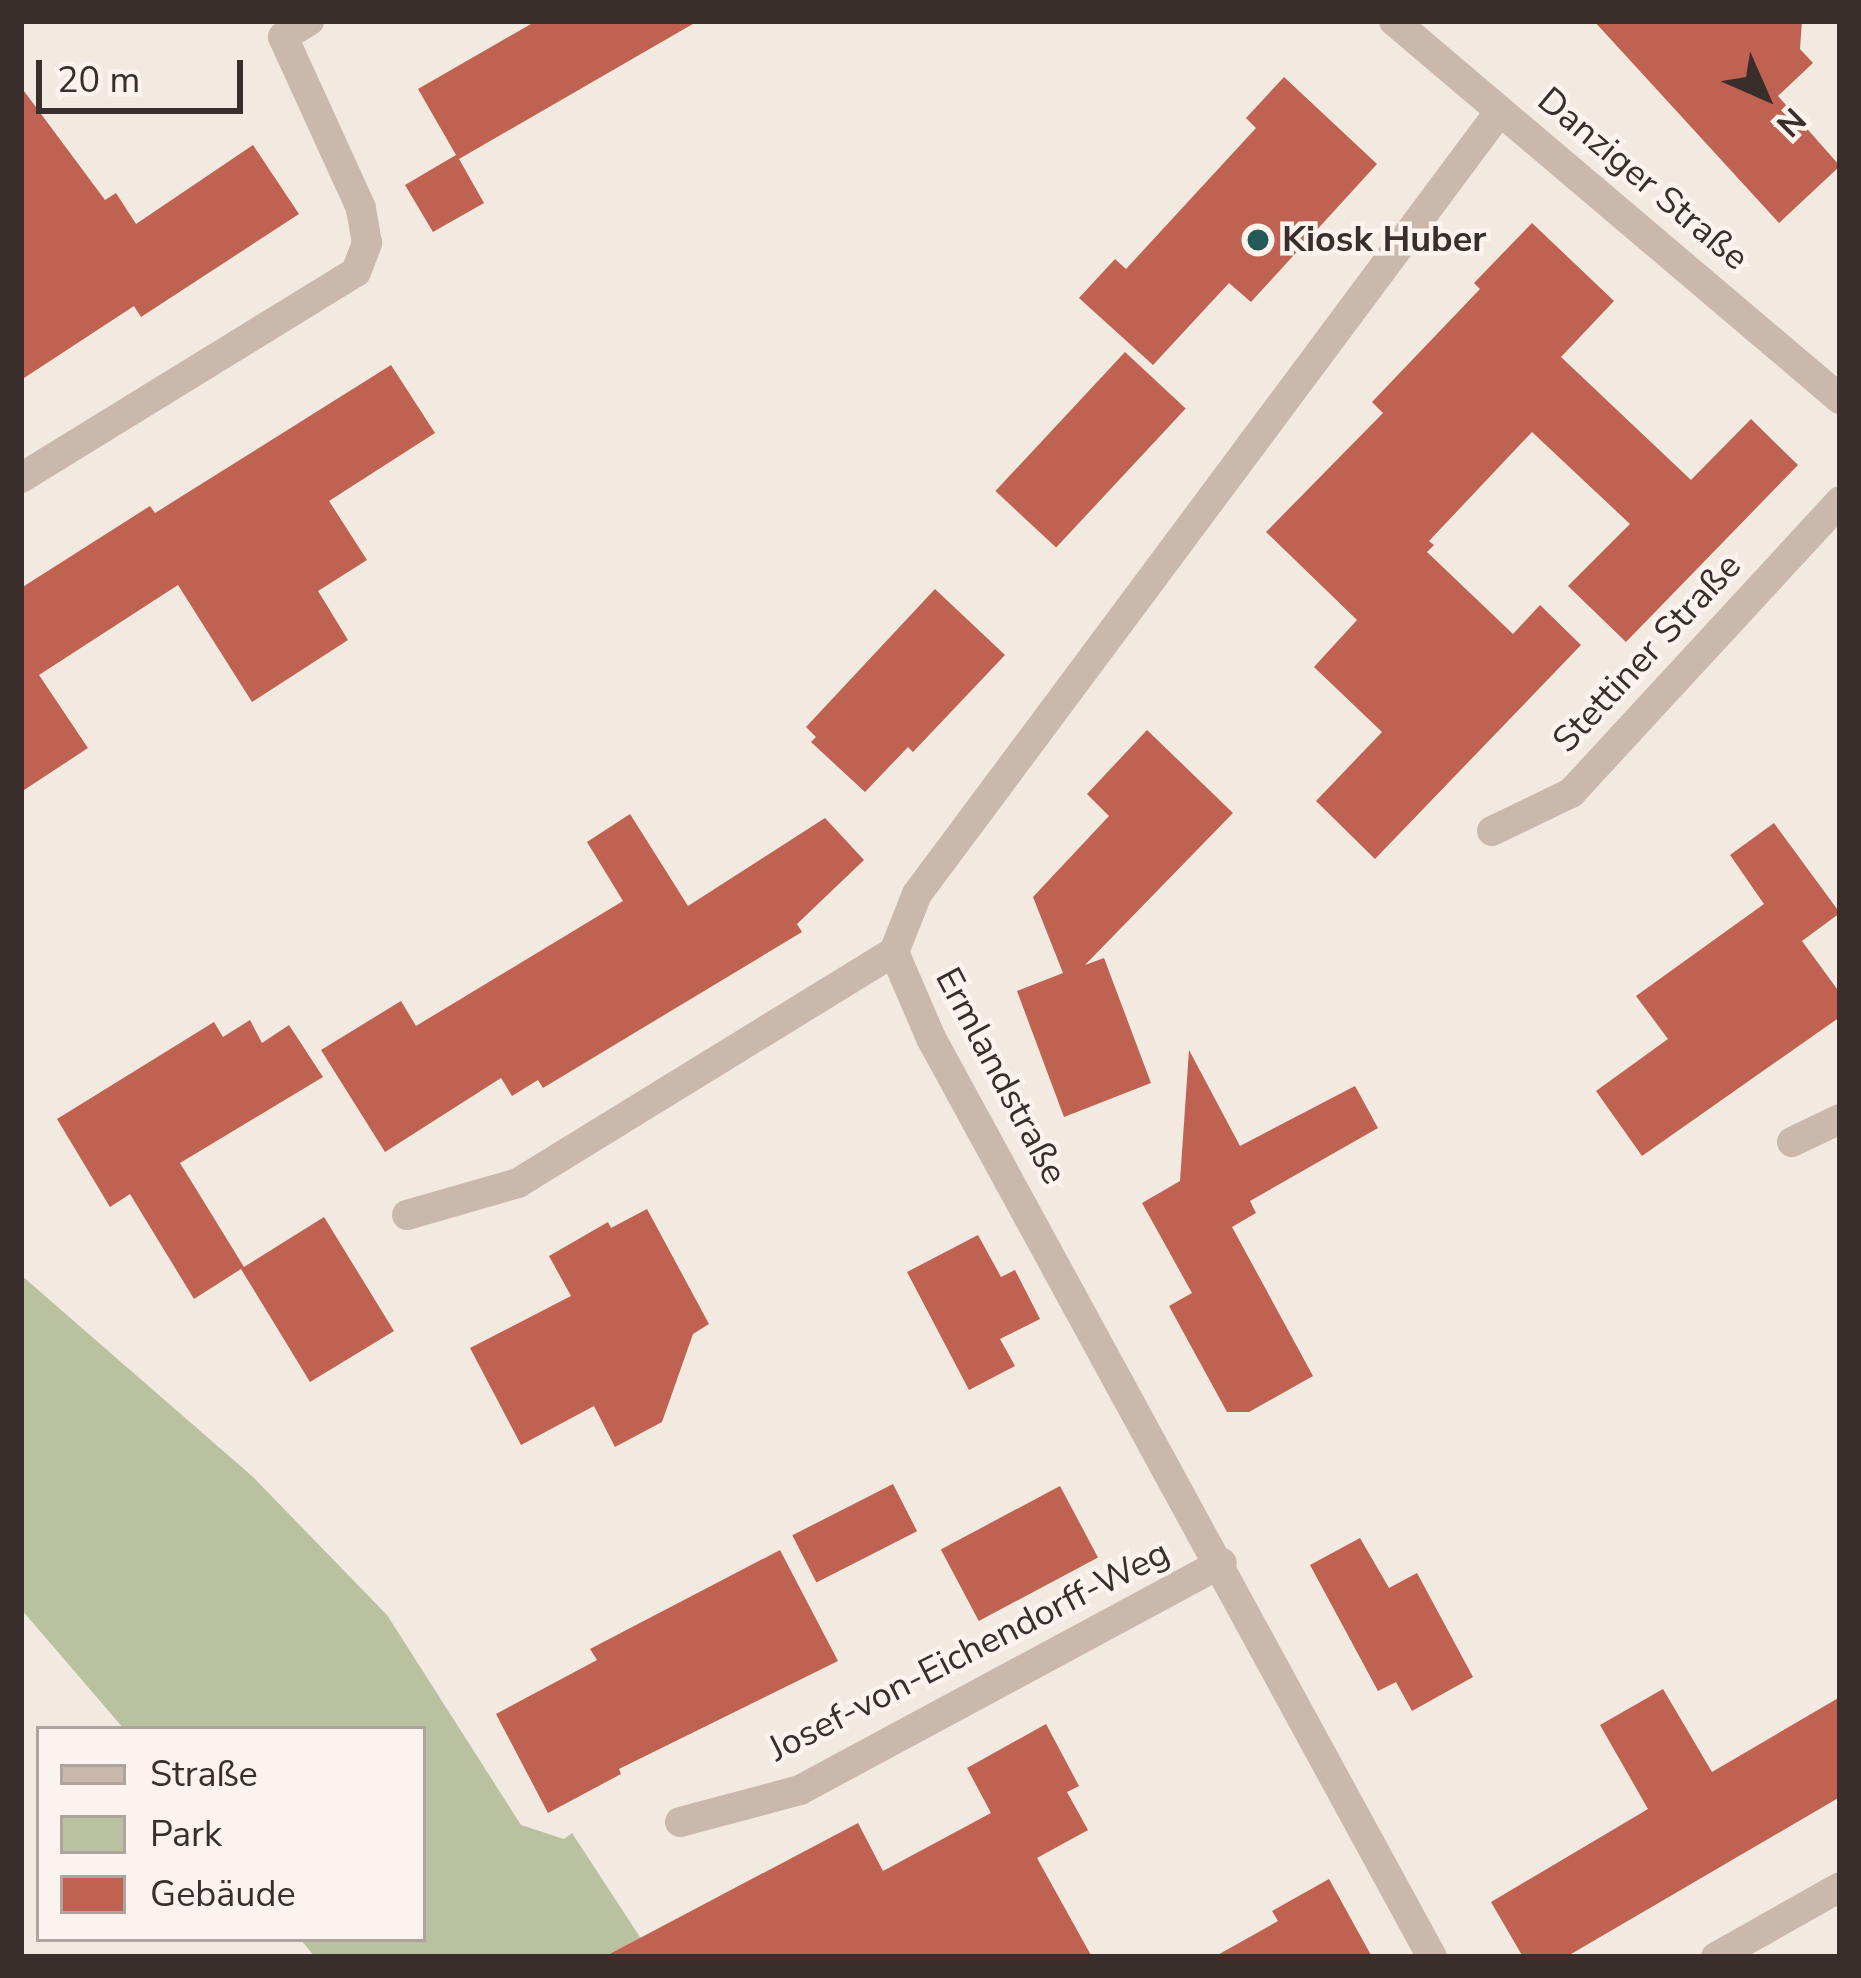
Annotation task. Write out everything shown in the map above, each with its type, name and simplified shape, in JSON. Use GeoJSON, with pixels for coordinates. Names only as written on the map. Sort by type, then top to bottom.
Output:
{"type":"FeatureCollection","features":[{"type":"Feature","properties":{"kind":"street","name":"Danziger Straße"},"geometry":{"type":"LineString","coordinates":[[1394,21],[1840,399]]}},
{"type":"Feature","properties":{"kind":"street"},"geometry":{"type":"LineString","coordinates":[[21,478],[356,272],[367,243],[361,208],[287,26]]}},
{"type":"Feature","properties":{"kind":"street","name":"Ermlandstraße"},"geometry":{"type":"LineString","coordinates":[[1432,1957],[1222,1563],[931,1038],[894,952],[917,894],[1500,112]]}},
{"type":"Feature","properties":{"kind":"street","name":"Stettiner Straße"},"geometry":{"type":"LineString","coordinates":[[1492,831],[1571,793],[1840,501]]}},
{"type":"Feature","properties":{"kind":"street"},"geometry":{"type":"LineString","coordinates":[[407,1215],[518,1183],[894,952]]}},
{"type":"Feature","properties":{"kind":"street"},"geometry":{"type":"LineString","coordinates":[[1792,1142],[1840,1119]]}},
{"type":"Feature","properties":{"kind":"street","name":"Josef-von-Eichendorff-Weg"},"geometry":{"type":"LineString","coordinates":[[680,1822],[800,1790],[1222,1563]]}},
{"type":"Feature","properties":{"kind":"street"},"geometry":{"type":"LineString","coordinates":[[1716,1957],[1840,1886]]}},
{"type":"Feature","properties":{"kind":"green space"},"geometry":{"type":"Polygon","coordinates":[[[21,1275],[253,1477],[387,1615],[521,1825],[564,1839],[572,1833],[653,1957],[315,1957],[302,1942],[426,1942],[426,1726],[121,1726],[21,1609],[21,1275]]]}},
{"type":"Feature","properties":{"kind":"building"},"geometry":{"type":"Polygon","coordinates":[[[536,21],[698,21],[459,159],[484,203],[433,232],[405,185],[456,155],[418,89],[536,21]]]}},
{"type":"Feature","properties":{"kind":"building"},"geometry":{"type":"Polygon","coordinates":[[[1594,21],[1802,21],[1800,49],[1813,63],[1778,96],[1840,166],[1779,223],[1594,21]]]}},
{"type":"Feature","properties":{"kind":"building"},"geometry":{"type":"Polygon","coordinates":[[[1284,77],[1377,164],[1251,302],[1229,283],[1153,365],[1079,298],[1115,259],[1126,269],[1256,128],[1246,118],[1284,77]]]}},
{"type":"Feature","properties":{"kind":"building"},"geometry":{"type":"Polygon","coordinates":[[[21,87],[105,200],[116,193],[136,224],[253,145],[299,214],[141,317],[134,306],[21,380],[21,87]]]}},
{"type":"Feature","properties":{"kind":"building"},"geometry":{"type":"Polygon","coordinates":[[[1532,223],[1614,301],[1561,357],[1691,480],[1751,419],[1798,465],[1626,642],[1568,586],[1630,524],[1532,432],[1429,541],[1434,545],[1427,552],[1513,634],[1540,605],[1581,645],[1375,859],[1316,801],[1382,732],[1314,667],[1357,620],[1266,532],[1383,413],[1372,402],[1480,289],[1474,283],[1532,223]]]}},
{"type":"Feature","properties":{"kind":"building"},"geometry":{"type":"Polygon","coordinates":[[[1125,352],[1186,409],[1056,548],[995,491],[1125,352]]]}},
{"type":"Feature","properties":{"kind":"building"},"geometry":{"type":"Polygon","coordinates":[[[391,365],[435,433],[329,501],[367,560],[318,591],[348,640],[252,702],[178,585],[39,675],[88,748],[21,792],[21,588],[150,506],[155,513],[391,365]]]}},
{"type":"Feature","properties":{"kind":"building"},"geometry":{"type":"Polygon","coordinates":[[[935,589],[1005,655],[913,752],[908,747],[865,792],[811,742],[816,737],[806,727],[935,589]]]}},
{"type":"Feature","properties":{"kind":"building"},"geometry":{"type":"Polygon","coordinates":[[[1147,730],[1233,813],[1085,965],[1104,958],[1151,1083],[1064,1117],[1017,991],[1063,973],[1033,897],[1109,816],[1087,794],[1147,730]]]}},
{"type":"Feature","properties":{"kind":"building"},"geometry":{"type":"Polygon","coordinates":[[[630,814],[688,906],[825,818],[864,860],[797,924],[802,932],[543,1088],[538,1080],[512,1096],[501,1078],[385,1152],[321,1050],[401,1001],[416,1026],[623,901],[587,842],[630,814]]]}},
{"type":"Feature","properties":{"kind":"building"},"geometry":{"type":"Polygon","coordinates":[[[1774,823],[1840,913],[1802,941],[1840,993],[1840,1017],[1642,1156],[1596,1091],[1668,1039],[1636,996],[1764,904],[1730,855],[1774,823]]]}},
{"type":"Feature","properties":{"kind":"building"},"geometry":{"type":"Polygon","coordinates":[[[250,1020],[262,1043],[289,1025],[323,1077],[180,1163],[244,1267],[324,1217],[394,1331],[310,1382],[241,1269],[194,1299],[130,1194],[110,1207],[57,1119],[214,1022],[223,1037],[250,1020]]]}},
{"type":"Feature","properties":{"kind":"building"},"geometry":{"type":"Polygon","coordinates":[[[1189,1050],[1240,1146],[1355,1086],[1378,1128],[1250,1201],[1256,1213],[1232,1227],[1313,1376],[1249,1412],[1227,1412],[1169,1306],[1192,1293],[1142,1203],[1180,1181],[1189,1050]]]}},
{"type":"Feature","properties":{"kind":"building"},"geometry":{"type":"Polygon","coordinates":[[[647,1209],[709,1324],[693,1334],[662,1422],[615,1447],[594,1406],[521,1445],[470,1348],[571,1296],[549,1256],[608,1222],[611,1228],[647,1209]]]}},
{"type":"Feature","properties":{"kind":"building"},"geometry":{"type":"Polygon","coordinates":[[[978,1235],[1001,1277],[1015,1270],[1040,1319],[1000,1339],[1015,1366],[969,1390],[907,1272],[978,1235]]]}},
{"type":"Feature","properties":{"kind":"building"},"geometry":{"type":"Polygon","coordinates":[[[893,1484],[917,1531],[816,1583],[792,1535],[893,1484]]]}},
{"type":"Feature","properties":{"kind":"building"},"geometry":{"type":"Polygon","coordinates":[[[1060,1486],[1098,1558],[979,1621],[941,1549],[1060,1486]]]}},
{"type":"Feature","properties":{"kind":"building"},"geometry":{"type":"Polygon","coordinates":[[[1360,1538],[1389,1588],[1417,1573],[1473,1677],[1412,1711],[1396,1682],[1378,1691],[1310,1565],[1360,1538]]]}},
{"type":"Feature","properties":{"kind":"building"},"geometry":{"type":"Polygon","coordinates":[[[780,1550],[838,1661],[619,1769],[621,1774],[548,1813],[496,1714],[597,1660],[590,1649],[780,1550]]]}},
{"type":"Feature","properties":{"kind":"building"},"geometry":{"type":"Polygon","coordinates":[[[1663,1689],[1712,1772],[1840,1697],[1840,1797],[1566,1957],[1523,1957],[1491,1902],[1648,1809],[1600,1725],[1663,1689]]]}},
{"type":"Feature","properties":{"kind":"building"},"geometry":{"type":"Polygon","coordinates":[[[1046,1724],[1079,1786],[1067,1792],[1088,1830],[1037,1858],[1092,1957],[604,1957],[858,1823],[883,1871],[991,1813],[967,1768],[1046,1724]]]}},
{"type":"Feature","properties":{"kind":"building"},"geometry":{"type":"Polygon","coordinates":[[[1329,1879],[1372,1957],[1214,1957],[1278,1921],[1272,1911],[1329,1879]]]}},
{"type":"Feature","properties":{"kind":"place","name":"Kiosk Huber"},"geometry":{"type":"Point","coordinates":[1258,240]}}]}
